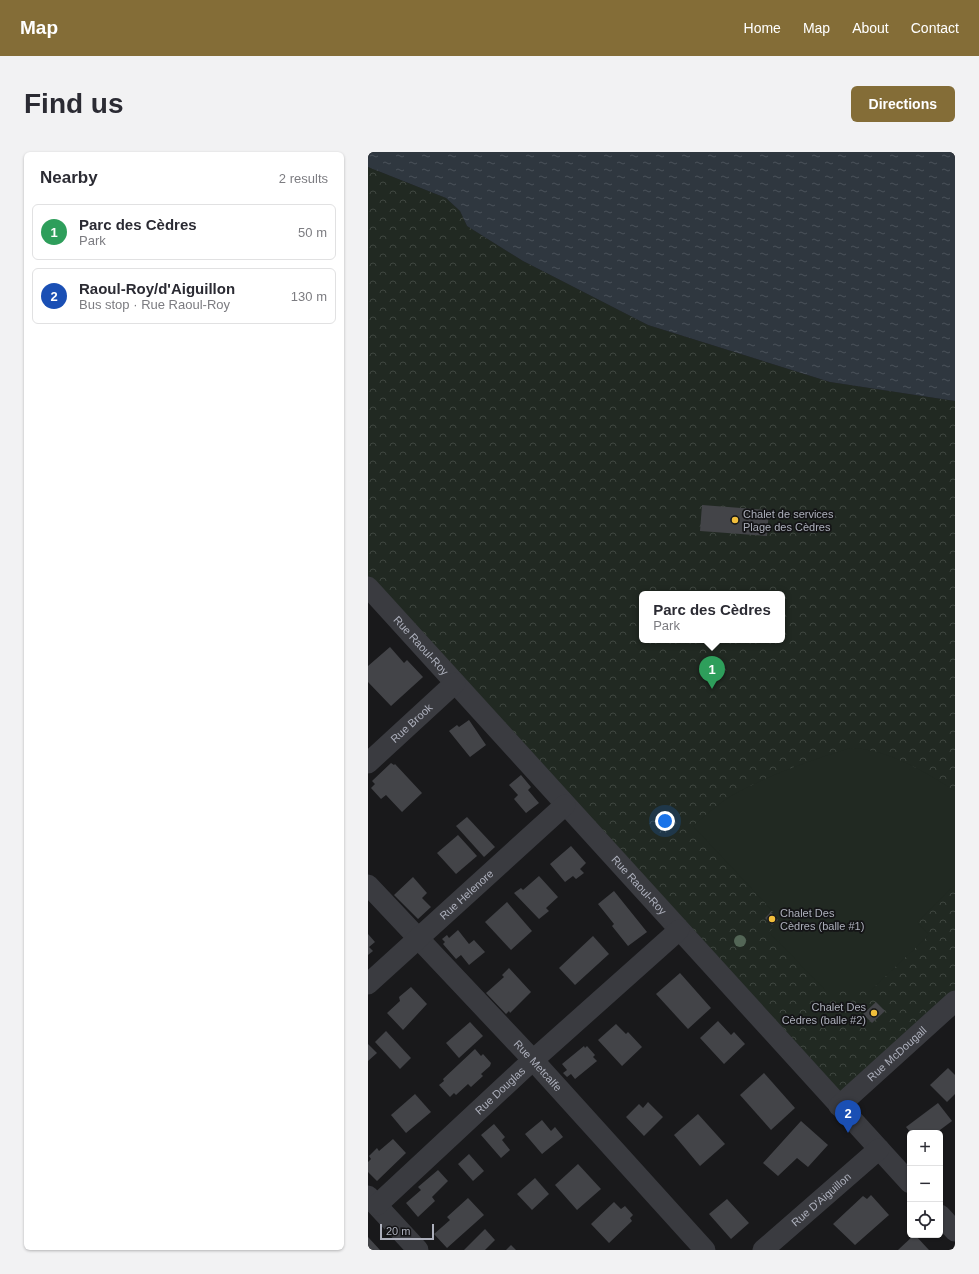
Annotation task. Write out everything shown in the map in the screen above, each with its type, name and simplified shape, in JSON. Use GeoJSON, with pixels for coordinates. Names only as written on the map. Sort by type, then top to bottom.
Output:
{"type":"FeatureCollection","features":[{"type":"Feature","properties":{"kind":"street","name":"Rue Raoul-Roy"},"geometry":{"type":"LineString","coordinates":[[368,587],[907,1180]]}},
{"type":"Feature","properties":{"kind":"street","name":"Rue Brook"},"geometry":{"type":"LineString","coordinates":[[368,763],[455,683]]}},
{"type":"Feature","properties":{"kind":"street","name":"Rue Helenore"},"geometry":{"type":"LineString","coordinates":[[368,984],[565,804]]}},
{"type":"Feature","properties":{"kind":"street","name":"Rue Metcalfe"},"geometry":{"type":"LineString","coordinates":[[368,885],[533,1060],[705,1250]]}},
{"type":"Feature","properties":{"kind":"street","name":"Rue Douglas"},"geometry":{"type":"LineString","coordinates":[[372,1201],[680,930]]}},
{"type":"Feature","properties":{"kind":"street","name":"Rue McDougall"},"geometry":{"type":"LineString","coordinates":[[839,1106],[955,1001]]}},
{"type":"Feature","properties":{"kind":"street","name":"Rue D'Aiguillon"},"geometry":{"type":"LineString","coordinates":[[763,1250],[878,1149]]}},
{"type":"Feature","properties":{"kind":"street"},"geometry":{"type":"LineString","coordinates":[[372,1201],[418,1250]]}},
{"type":"Feature","properties":{"kind":"street"},"geometry":{"type":"LineString","coordinates":[[943,1218],[955,1231]]}},
{"type":"Feature","properties":{"kind":"green space"},"geometry":{"type":"Polygon","coordinates":[[[368,167],[446,198],[460,211],[467,226],[523,261],[648,325],[830,382],[955,401],[955,1001],[839,1106],[368,578],[368,167]]]}},
{"type":"Feature","properties":{"kind":"green space"},"geometry":{"type":"Polygon","coordinates":[[[850,748],[877,752],[905,762],[955,791],[955,885],[917,922],[929,935],[870,991],[826,991],[769,932],[781,920],[693,826],[731,796],[759,782],[789,769],[850,748]]]}},
{"type":"Feature","properties":{"kind":"water"},"geometry":{"type":"Polygon","coordinates":[[[368,152],[955,152],[955,401],[830,382],[648,325],[523,261],[467,226],[460,211],[446,198],[368,167],[368,152]]]}},
{"type":"Feature","properties":{"kind":"building","name":"Chalet de services Plage des Cèdres"},"geometry":{"type":"Polygon","coordinates":[[[702,505],[769,510],[767,536],[700,531],[702,505]]]}},
{"type":"Feature","properties":{"kind":"building"},"geometry":{"type":"Polygon","coordinates":[[[390,647],[404,663],[407,660],[423,677],[391,706],[368,682],[368,666],[390,647]]]}},
{"type":"Feature","properties":{"kind":"building"},"geometry":{"type":"Polygon","coordinates":[[[469,720],[486,745],[470,757],[449,731],[457,725],[459,727],[469,720]]]}},
{"type":"Feature","properties":{"kind":"building"},"geometry":{"type":"Polygon","coordinates":[[[391,763],[394,765],[395,764],[422,793],[402,812],[386,795],[381,799],[371,788],[375,784],[372,781],[391,763]]]}},
{"type":"Feature","properties":{"kind":"building"},"geometry":{"type":"Polygon","coordinates":[[[521,775],[531,787],[528,790],[539,803],[526,813],[514,799],[518,795],[509,785],[521,775]]]}},
{"type":"Feature","properties":{"kind":"building"},"geometry":{"type":"Polygon","coordinates":[[[467,817],[495,847],[484,857],[456,826],[467,817]]]}},
{"type":"Feature","properties":{"kind":"building"},"geometry":{"type":"Polygon","coordinates":[[[458,835],[477,856],[456,874],[437,853],[458,835]]]}},
{"type":"Feature","properties":{"kind":"building"},"geometry":{"type":"Polygon","coordinates":[[[571,846],[586,863],[580,869],[584,873],[576,879],[573,876],[565,882],[550,864],[571,846]]]}},
{"type":"Feature","properties":{"kind":"building"},"geometry":{"type":"Polygon","coordinates":[[[539,876],[558,897],[546,908],[549,911],[539,919],[514,893],[521,888],[523,890],[539,876]]]}},
{"type":"Feature","properties":{"kind":"building"},"geometry":{"type":"Polygon","coordinates":[[[413,877],[427,893],[422,898],[431,907],[418,919],[394,895],[413,877]]]}},
{"type":"Feature","properties":{"kind":"building"},"geometry":{"type":"Polygon","coordinates":[[[614,891],[647,932],[628,946],[612,926],[614,924],[598,904],[614,891]]]}},
{"type":"Feature","properties":{"kind":"building"},"geometry":{"type":"Polygon","coordinates":[[[507,902],[532,931],[511,950],[485,922],[507,902]]]}},
{"type":"Feature","properties":{"kind":"building","name":"Chalet Des Cèdres (balle #1)"},"geometry":{"type":"Polygon","coordinates":[[[771,912],[778,920],[772,925],[765,918],[771,912]]]}},
{"type":"Feature","properties":{"kind":"building"},"geometry":{"type":"Polygon","coordinates":[[[458,930],[469,944],[474,940],[485,952],[469,965],[461,955],[456,959],[443,944],[445,942],[442,939],[447,935],[449,938],[458,930]]]}},
{"type":"Feature","properties":{"kind":"building"},"geometry":{"type":"Polygon","coordinates":[[[368,934],[375,942],[369,947],[373,951],[368,955],[368,934]]]}},
{"type":"Feature","properties":{"kind":"building"},"geometry":{"type":"Polygon","coordinates":[[[593,936],[609,954],[575,985],[559,968],[593,936]]]}},
{"type":"Feature","properties":{"kind":"building"},"geometry":{"type":"Polygon","coordinates":[[[509,968],[531,992],[510,1013],[509,1011],[506,1014],[486,993],[504,977],[502,975],[509,968]]]}},
{"type":"Feature","properties":{"kind":"building"},"geometry":{"type":"Polygon","coordinates":[[[680,973],[711,1008],[688,1029],[656,994],[680,973]]]}},
{"type":"Feature","properties":{"kind":"building"},"geometry":{"type":"Polygon","coordinates":[[[411,987],[427,1004],[403,1030],[387,1013],[400,1001],[399,997],[411,987]]]}},
{"type":"Feature","properties":{"kind":"building","name":"Chalet Des Cèdres (balle #2)"},"geometry":{"type":"Polygon","coordinates":[[[876,1002],[885,1011],[872,1023],[863,1014],[876,1002]]]}},
{"type":"Feature","properties":{"kind":"building"},"geometry":{"type":"Polygon","coordinates":[[[718,1021],[731,1035],[734,1032],[745,1044],[724,1064],[700,1038],[718,1021]]]}},
{"type":"Feature","properties":{"kind":"building"},"geometry":{"type":"Polygon","coordinates":[[[470,1022],[483,1036],[459,1058],[446,1043],[470,1022]]]}},
{"type":"Feature","properties":{"kind":"building"},"geometry":{"type":"Polygon","coordinates":[[[616,1024],[626,1034],[628,1032],[642,1047],[622,1066],[598,1040],[616,1024]]]}},
{"type":"Feature","properties":{"kind":"building"},"geometry":{"type":"Polygon","coordinates":[[[386,1031],[411,1058],[400,1069],[375,1042],[386,1031]]]}},
{"type":"Feature","properties":{"kind":"building"},"geometry":{"type":"Polygon","coordinates":[[[368,1044],[377,1053],[368,1061],[368,1044]]]}},
{"type":"Feature","properties":{"kind":"building"},"geometry":{"type":"Polygon","coordinates":[[[584,1046],[585,1048],[587,1046],[595,1055],[593,1057],[597,1061],[575,1079],[571,1074],[567,1077],[563,1073],[567,1070],[562,1064],[584,1046]]]}},
{"type":"Feature","properties":{"kind":"building"},"geometry":{"type":"Polygon","coordinates":[[[475,1049],[481,1056],[483,1054],[491,1063],[490,1066],[481,1074],[483,1076],[471,1087],[468,1084],[456,1095],[454,1093],[450,1097],[439,1085],[444,1081],[443,1079],[475,1049]]]}},
{"type":"Feature","properties":{"kind":"building"},"geometry":{"type":"Polygon","coordinates":[[[948,1068],[955,1075],[955,1094],[947,1102],[930,1085],[948,1068]]]}},
{"type":"Feature","properties":{"kind":"building"},"geometry":{"type":"Polygon","coordinates":[[[764,1073],[795,1108],[771,1130],[740,1095],[764,1073]]]}},
{"type":"Feature","properties":{"kind":"building"},"geometry":{"type":"Polygon","coordinates":[[[415,1094],[431,1112],[406,1133],[391,1115],[415,1094]]]}},
{"type":"Feature","properties":{"kind":"building"},"geometry":{"type":"Polygon","coordinates":[[[648,1102],[663,1117],[644,1136],[626,1117],[639,1104],[643,1108],[648,1102]]]}},
{"type":"Feature","properties":{"kind":"building"},"geometry":{"type":"Polygon","coordinates":[[[938,1103],[952,1121],[940,1130],[908,1130],[906,1127],[938,1103]]]}},
{"type":"Feature","properties":{"kind":"building"},"geometry":{"type":"Polygon","coordinates":[[[698,1114],[725,1144],[700,1166],[674,1135],[698,1114]]]}},
{"type":"Feature","properties":{"kind":"building"},"geometry":{"type":"Polygon","coordinates":[[[542,1120],[551,1131],[555,1127],[563,1137],[542,1154],[525,1134],[542,1120]]]}},
{"type":"Feature","properties":{"kind":"building"},"geometry":{"type":"Polygon","coordinates":[[[801,1121],[828,1145],[808,1167],[797,1158],[778,1176],[763,1163],[801,1121]]]}},
{"type":"Feature","properties":{"kind":"building"},"geometry":{"type":"Polygon","coordinates":[[[494,1124],[505,1137],[502,1140],[510,1150],[501,1158],[481,1135],[494,1124]]]}},
{"type":"Feature","properties":{"kind":"building"},"geometry":{"type":"Polygon","coordinates":[[[393,1139],[406,1153],[377,1181],[368,1172],[368,1162],[371,1159],[369,1156],[377,1148],[379,1151],[393,1139]]]}},
{"type":"Feature","properties":{"kind":"building"},"geometry":{"type":"Polygon","coordinates":[[[469,1154],[484,1171],[473,1181],[458,1164],[469,1154]]]}},
{"type":"Feature","properties":{"kind":"building"},"geometry":{"type":"Polygon","coordinates":[[[578,1164],[601,1189],[577,1210],[555,1185],[578,1164]]]}},
{"type":"Feature","properties":{"kind":"building"},"geometry":{"type":"Polygon","coordinates":[[[438,1170],[448,1181],[432,1197],[435,1201],[418,1217],[406,1203],[421,1190],[418,1187],[438,1170]]]}},
{"type":"Feature","properties":{"kind":"building"},"geometry":{"type":"Polygon","coordinates":[[[535,1178],[549,1194],[532,1210],[517,1194],[535,1178]]]}},
{"type":"Feature","properties":{"kind":"building"},"geometry":{"type":"Polygon","coordinates":[[[871,1195],[889,1215],[855,1245],[833,1224],[863,1196],[867,1199],[871,1195]]]}},
{"type":"Feature","properties":{"kind":"building"},"geometry":{"type":"Polygon","coordinates":[[[468,1198],[484,1215],[447,1248],[434,1234],[450,1220],[447,1217],[468,1198]]]}},
{"type":"Feature","properties":{"kind":"building"},"geometry":{"type":"Polygon","coordinates":[[[727,1199],[749,1223],[731,1239],[709,1214],[727,1199]]]}},
{"type":"Feature","properties":{"kind":"building"},"geometry":{"type":"Polygon","coordinates":[[[614,1202],[621,1209],[625,1206],[633,1215],[630,1218],[632,1221],[609,1243],[591,1224],[614,1202]]]}},
{"type":"Feature","properties":{"kind":"building"},"geometry":{"type":"Polygon","coordinates":[[[485,1229],[495,1240],[485,1250],[464,1250],[485,1229]]]}},
{"type":"Feature","properties":{"kind":"building"},"geometry":{"type":"Polygon","coordinates":[[[368,1237],[380,1250],[368,1250],[368,1237]]]}},
{"type":"Feature","properties":{"kind":"building"},"geometry":{"type":"Polygon","coordinates":[[[911,1238],[918,1238],[929,1250],[898,1250],[911,1238]]]}},
{"type":"Feature","properties":{"kind":"building"},"geometry":{"type":"Polygon","coordinates":[[[511,1245],[516,1250],[506,1250],[511,1245]]]}},
{"type":"Feature","properties":{"kind":"place","name":"Chalet de services Plage des Cèdres"},"geometry":{"type":"Point","coordinates":[735,520]}},
{"type":"Feature","properties":{"kind":"place","name":"Parc des Cèdres"},"geometry":{"type":"Point","coordinates":[712,689]}},
{"type":"Feature","properties":{"kind":"place","name":"Chalet Des Cèdres (balle #1)"},"geometry":{"type":"Point","coordinates":[772,919]}},
{"type":"Feature","properties":{"kind":"place","name":"Chalet Des Cèdres (balle #2)"},"geometry":{"type":"Point","coordinates":[874,1013]}},
{"type":"Feature","properties":{"kind":"place","name":"Raoul-Roy/d'Aiguillon"},"geometry":{"type":"Point","coordinates":[848,1133]}}]}
